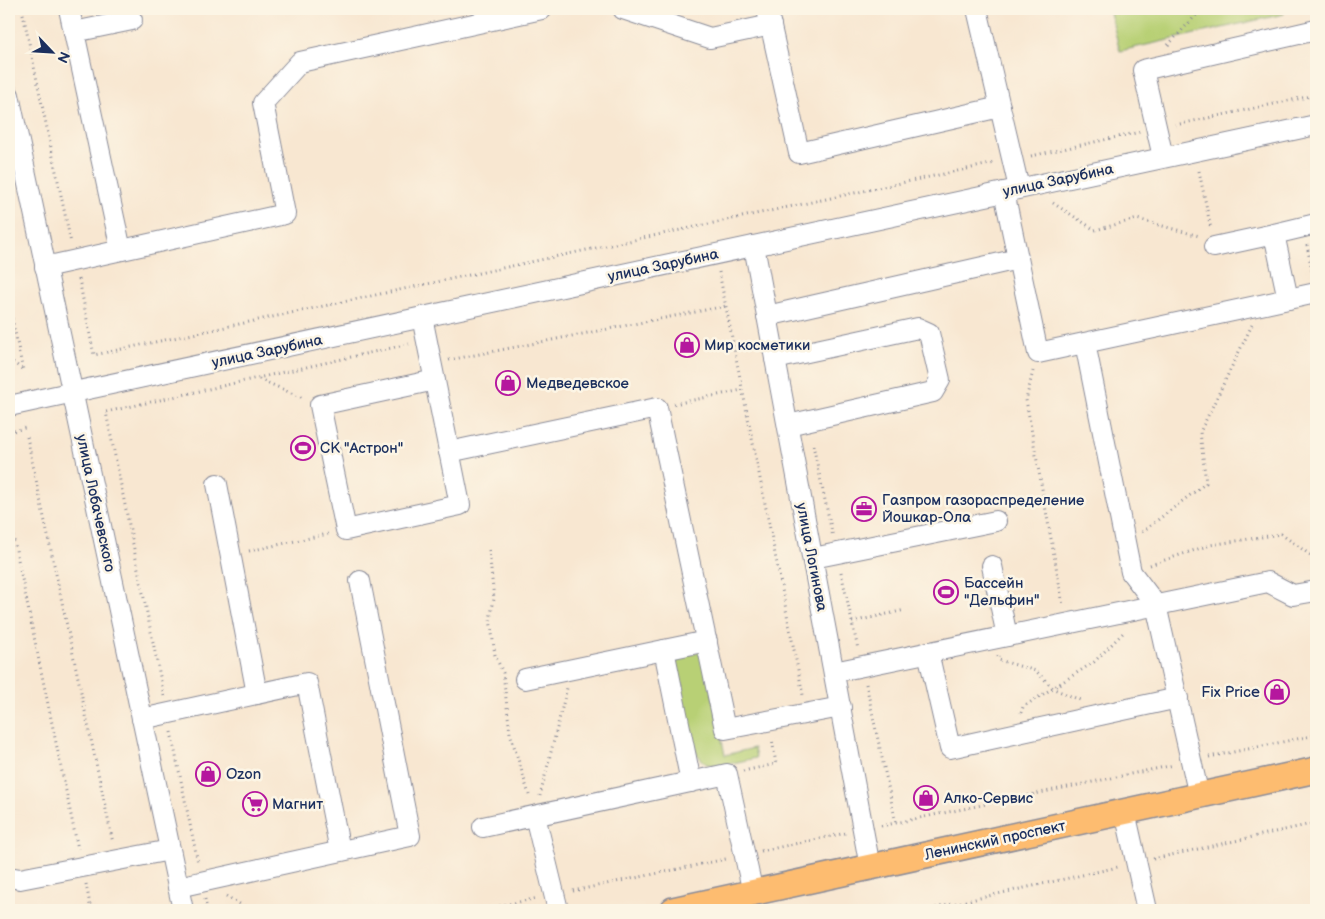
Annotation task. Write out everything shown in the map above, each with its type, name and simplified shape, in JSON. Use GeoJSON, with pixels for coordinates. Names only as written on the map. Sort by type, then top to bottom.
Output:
{"type":"FeatureCollection","features":[{"type":"Feature","properties":{"kind":"main road","name":"Ленинский проспект"},"geometry":{"type":"LineString","coordinates":[[673,910],[1316,770]]}},
{"type":"Feature","properties":{"kind":"street"},"geometry":{"type":"LineString","coordinates":[[69,9],[121,250]]}},
{"type":"Feature","properties":{"kind":"street"},"geometry":{"type":"LineString","coordinates":[[45,266],[285,214],[263,103],[300,62],[515,12],[542,9]]}},
{"type":"Feature","properties":{"kind":"street"},"geometry":{"type":"LineString","coordinates":[[623,9],[710,38],[769,17],[799,153],[1000,107]]}},
{"type":"Feature","properties":{"kind":"street"},"geometry":{"type":"LineString","coordinates":[[977,9],[1013,160],[1012,190],[1018,259],[1038,353],[1288,299],[1315,288]]}},
{"type":"Feature","properties":{"kind":"street"},"geometry":{"type":"LineString","coordinates":[[74,32],[132,20]]}},
{"type":"Feature","properties":{"kind":"street"},"geometry":{"type":"LineString","coordinates":[[1163,158],[1143,70],[1316,30]]}},
{"type":"Feature","properties":{"kind":"street","name":"улица Лобачевского"},"geometry":{"type":"LineString","coordinates":[[9,95],[183,910]]}},
{"type":"Feature","properties":{"kind":"street","name":"улица Зарубина"},"geometry":{"type":"LineString","coordinates":[[9,406],[1316,125]]}},
{"type":"Feature","properties":{"kind":"street"},"geometry":{"type":"LineString","coordinates":[[1214,247],[1310,226]]}},
{"type":"Feature","properties":{"kind":"street"},"geometry":{"type":"LineString","coordinates":[[1274,234],[1288,299]]}},
{"type":"Feature","properties":{"kind":"street","name":"улица Логинова"},"geometry":{"type":"LineString","coordinates":[[754,246],[870,868]]}},
{"type":"Feature","properties":{"kind":"street"},"geometry":{"type":"LineString","coordinates":[[767,316],[1018,259]]}},
{"type":"Feature","properties":{"kind":"street"},"geometry":{"type":"LineString","coordinates":[[428,316],[426,340],[460,504],[346,530],[320,405],[434,380]]}},
{"type":"Feature","properties":{"kind":"street"},"geometry":{"type":"LineString","coordinates":[[428,316],[444,361],[453,413]]}},
{"type":"Feature","properties":{"kind":"street"},"geometry":{"type":"LineString","coordinates":[[775,359],[918,328],[929,332],[940,380],[933,392],[788,425]]}},
{"type":"Feature","properties":{"kind":"street"},"geometry":{"type":"LineString","coordinates":[[1085,343],[1131,572],[1156,605],[1199,796]]}},
{"type":"Feature","properties":{"kind":"street"},"geometry":{"type":"LineString","coordinates":[[449,452],[657,408],[726,729],[841,707]]}},
{"type":"Feature","properties":{"kind":"street"},"geometry":{"type":"LineString","coordinates":[[217,484],[258,694]]}},
{"type":"Feature","properties":{"kind":"street"},"geometry":{"type":"LineString","coordinates":[[813,558],[996,521]]}},
{"type":"Feature","properties":{"kind":"street"},"geometry":{"type":"LineString","coordinates":[[992,566],[1000,637]]}},
{"type":"Feature","properties":{"kind":"street"},"geometry":{"type":"LineString","coordinates":[[178,887],[410,836],[360,581]]}},
{"type":"Feature","properties":{"kind":"street"},"geometry":{"type":"LineString","coordinates":[[834,672],[1268,582],[1293,595],[1316,591]]}},
{"type":"Feature","properties":{"kind":"street"},"geometry":{"type":"LineString","coordinates":[[525,679],[707,641]]}},
{"type":"Feature","properties":{"kind":"street"},"geometry":{"type":"LineString","coordinates":[[664,650],[691,782]]}},
{"type":"Feature","properties":{"kind":"street"},"geometry":{"type":"LineString","coordinates":[[928,652],[950,748],[1178,698]]}},
{"type":"Feature","properties":{"kind":"street"},"geometry":{"type":"LineString","coordinates":[[142,719],[307,683],[340,851]]}},
{"type":"Feature","properties":{"kind":"street"},"geometry":{"type":"LineString","coordinates":[[483,827],[727,774],[752,893]]}},
{"type":"Feature","properties":{"kind":"street"},"geometry":{"type":"LineString","coordinates":[[1125,812],[1147,910]]}},
{"type":"Feature","properties":{"kind":"street"},"geometry":{"type":"LineString","coordinates":[[535,816],[556,902]]}},
{"type":"Feature","properties":{"kind":"street"},"geometry":{"type":"LineString","coordinates":[[9,876],[20,879],[170,850]]}},
{"type":"Feature","properties":{"kind":"path"},"geometry":{"type":"LineString","coordinates":[[22,9],[94,355],[1316,94]]}},
{"type":"Feature","properties":{"kind":"path"},"geometry":{"type":"LineString","coordinates":[[1143,70],[1202,9]]}},
{"type":"Feature","properties":{"kind":"path"},"geometry":{"type":"LineString","coordinates":[[1199,171],[1214,247]]}},
{"type":"Feature","properties":{"kind":"path"},"geometry":{"type":"LineString","coordinates":[[1053,203],[1095,230],[1137,219],[1196,234],[1214,247]]}},
{"type":"Feature","properties":{"kind":"path"},"geometry":{"type":"LineString","coordinates":[[1310,226],[1315,288]]}},
{"type":"Feature","properties":{"kind":"path"},"geometry":{"type":"LineString","coordinates":[[715,254],[807,714]]}},
{"type":"Feature","properties":{"kind":"path"},"geometry":{"type":"LineString","coordinates":[[9,304],[23,370],[9,359]]}},
{"type":"Feature","properties":{"kind":"path"},"geometry":{"type":"LineString","coordinates":[[1126,544],[1206,483],[1200,432],[1263,304]]}},
{"type":"Feature","properties":{"kind":"path"},"geometry":{"type":"LineString","coordinates":[[444,361],[726,306]]}},
{"type":"Feature","properties":{"kind":"path"},"geometry":{"type":"LineString","coordinates":[[207,910],[106,412],[426,340]]}},
{"type":"Feature","properties":{"kind":"path"},"geometry":{"type":"LineString","coordinates":[[1038,353],[1026,400],[1066,624]]}},
{"type":"Feature","properties":{"kind":"path"},"geometry":{"type":"LineString","coordinates":[[257,378],[320,405]]}},
{"type":"Feature","properties":{"kind":"path"},"geometry":{"type":"LineString","coordinates":[[657,408],[742,390]]}},
{"type":"Feature","properties":{"kind":"path"},"geometry":{"type":"LineString","coordinates":[[807,420],[896,823]]}},
{"type":"Feature","properties":{"kind":"path"},"geometry":{"type":"LineString","coordinates":[[9,432],[25,428]]}},
{"type":"Feature","properties":{"kind":"path"},"geometry":{"type":"LineString","coordinates":[[27,437],[116,860]]}},
{"type":"Feature","properties":{"kind":"path"},"geometry":{"type":"LineString","coordinates":[[9,516],[10,529],[91,910]]}},
{"type":"Feature","properties":{"kind":"path"},"geometry":{"type":"LineString","coordinates":[[231,554],[346,530]]}},
{"type":"Feature","properties":{"kind":"path"},"geometry":{"type":"LineString","coordinates":[[1131,572],[1210,545],[1280,534],[1316,559]]}},
{"type":"Feature","properties":{"kind":"path"},"geometry":{"type":"LineString","coordinates":[[852,622],[905,610]]}},
{"type":"Feature","properties":{"kind":"path"},"geometry":{"type":"LineString","coordinates":[[1012,735],[1023,707],[1094,662],[1126,630],[1132,627]]}},
{"type":"Feature","properties":{"kind":"path"},"geometry":{"type":"LineString","coordinates":[[1000,637],[999,660],[1036,671],[1054,689],[1086,703]]}},
{"type":"Feature","properties":{"kind":"path"},"geometry":{"type":"LineString","coordinates":[[535,816],[572,669]]}},
{"type":"Feature","properties":{"kind":"path"},"geometry":{"type":"LineString","coordinates":[[727,774],[776,764],[768,721]]}},
{"type":"Feature","properties":{"kind":"path"},"geometry":{"type":"LineString","coordinates":[[480,910],[556,902],[744,855],[896,823],[956,808],[1316,735]]}},
{"type":"Feature","properties":{"kind":"green space"},"geometry":{"type":"Polygon","coordinates":[[[1109,9],[1283,9],[1284,14],[1120,51],[1109,9]]]}},
{"type":"Feature","properties":{"kind":"green space"},"geometry":{"type":"Polygon","coordinates":[[[703,651],[725,755],[754,748],[756,758],[719,766],[706,764],[697,754],[674,668],[679,656],[703,651]]]}},
{"type":"Feature","properties":{"kind":"place","name":"Мир косметики"},"geometry":{"type":"Point","coordinates":[687,345]}},
{"type":"Feature","properties":{"kind":"place","name":"Медведевское"},"geometry":{"type":"Point","coordinates":[508,383]}},
{"type":"Feature","properties":{"kind":"place","name":"СК \"Астрон\""},"geometry":{"type":"Point","coordinates":[303,448]}},
{"type":"Feature","properties":{"kind":"place","name":"Газпром газораспределение Йошкар-Ола"},"geometry":{"type":"Point","coordinates":[864,509]}},
{"type":"Feature","properties":{"kind":"place","name":"Бассейн \"Дельфин\""},"geometry":{"type":"Point","coordinates":[946,592]}},
{"type":"Feature","properties":{"kind":"place","name":"Fix Price"},"geometry":{"type":"Point","coordinates":[1277,692]}},
{"type":"Feature","properties":{"kind":"place","name":"Ozon"},"geometry":{"type":"Point","coordinates":[208,774]}},
{"type":"Feature","properties":{"kind":"place","name":"Алко-Сервис"},"geometry":{"type":"Point","coordinates":[926,798]}},
{"type":"Feature","properties":{"kind":"place","name":"Магнит"},"geometry":{"type":"Point","coordinates":[255,804]}}]}
